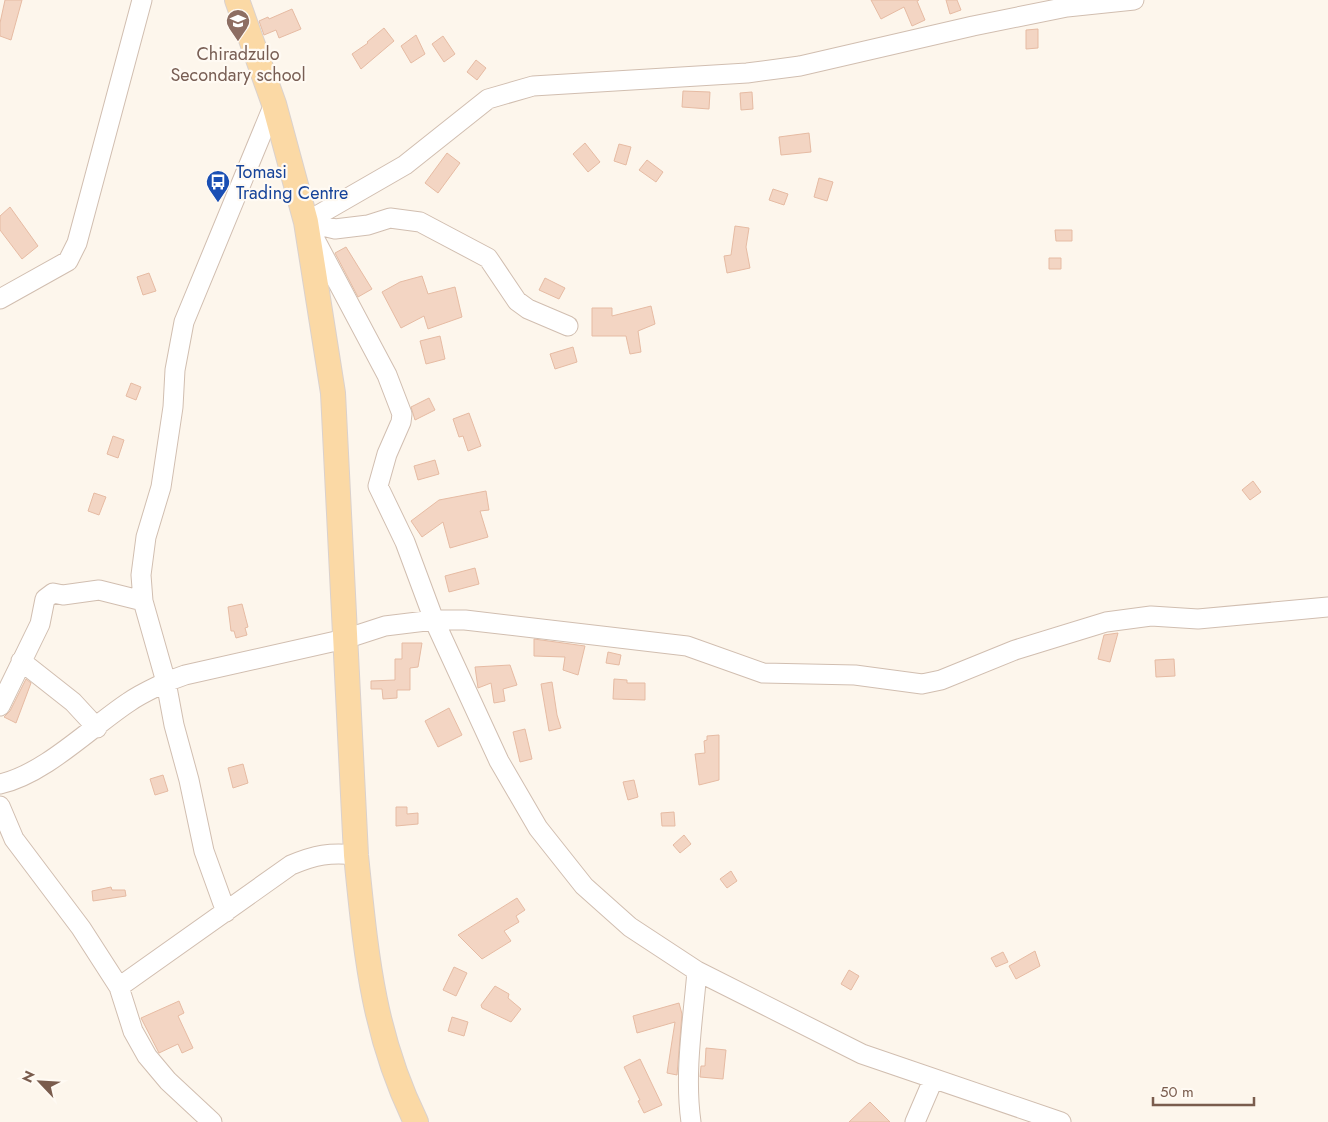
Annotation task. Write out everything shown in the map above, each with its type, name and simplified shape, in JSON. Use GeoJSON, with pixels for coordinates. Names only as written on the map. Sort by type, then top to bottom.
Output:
{"type":"FeatureCollection","features":[{"type":"Feature","properties":{"kind":"main road"},"geometry":{"type":"LineString","coordinates":[[237,0],[274,104],[306,222],[333,393],[356,855],[371,986],[380,1028],[401,1091],[416,1122]]}},
{"type":"Feature","properties":{"kind":"street"},"geometry":{"type":"LineString","coordinates":[[0,299],[68,260],[77,243],[142,0]]}},
{"type":"Feature","properties":{"kind":"street"},"geometry":{"type":"LineString","coordinates":[[306,222],[405,165],[488,99],[533,86],[747,73],[800,66],[973,26],[1067,7],[1134,0]]}},
{"type":"Feature","properties":{"kind":"street"},"geometry":{"type":"LineString","coordinates":[[226,912],[204,852],[189,780],[174,725],[166,682],[143,601],[141,575],[146,537],[161,487],[175,370],[184,322],[274,104]]}},
{"type":"Feature","properties":{"kind":"street"},"geometry":{"type":"LineString","coordinates":[[306,222],[335,229],[368,225],[390,218],[420,222],[488,258],[518,301],[528,308],[568,326]]}},
{"type":"Feature","properties":{"kind":"street"},"geometry":{"type":"LineString","coordinates":[[306,222],[387,375],[402,414],[378,486],[405,542],[434,620],[499,761],[538,828],[584,886],[630,927],[697,971],[862,1054],[933,1080],[1061,1122]]}},
{"type":"Feature","properties":{"kind":"street"},"geometry":{"type":"LineString","coordinates":[[0,706],[40,624],[45,599],[53,594],[63,596],[99,590],[143,601]]}},
{"type":"Feature","properties":{"kind":"street"},"geometry":{"type":"LineString","coordinates":[[0,784],[33,769],[96,728],[129,702],[166,682],[185,675],[345,639],[385,626],[434,620],[466,620],[687,646],[763,673],[855,675],[922,684],[941,680],[1015,650],[1106,622],[1151,616],[1198,619],[1328,607]]}},
{"type":"Feature","properties":{"kind":"street"},"geometry":{"type":"LineString","coordinates":[[21,661],[72,702],[96,728]]}},
{"type":"Feature","properties":{"kind":"street"},"geometry":{"type":"LineString","coordinates":[[0,806],[14,839],[81,928],[118,987],[133,1031],[147,1056],[168,1081],[212,1122]]}},
{"type":"Feature","properties":{"kind":"street"},"geometry":{"type":"LineString","coordinates":[[118,987],[291,865],[308,858],[332,852],[356,855]]}},
{"type":"Feature","properties":{"kind":"street"},"geometry":{"type":"LineString","coordinates":[[691,1122],[689,1107],[690,1065],[697,971]]}},
{"type":"Feature","properties":{"kind":"street"},"geometry":{"type":"LineString","coordinates":[[915,1122],[933,1080]]}},
{"type":"Feature","properties":{"kind":"building"},"geometry":{"type":"Polygon","coordinates":[[[5,0],[22,0],[11,40],[0,36],[0,23],[5,0]]]}},
{"type":"Feature","properties":{"kind":"building"},"geometry":{"type":"Polygon","coordinates":[[[871,0],[919,0],[917,1],[925,20],[912,26],[904,7],[881,19],[871,0]]]}},
{"type":"Feature","properties":{"kind":"building"},"geometry":{"type":"Polygon","coordinates":[[[946,0],[957,0],[961,10],[950,14],[946,0]]]}},
{"type":"Feature","properties":{"kind":"building"},"geometry":{"type":"Polygon","coordinates":[[[292,9],[301,29],[279,38],[276,30],[264,35],[259,21],[268,17],[269,19],[292,9]]]}},
{"type":"Feature","properties":{"kind":"building"},"geometry":{"type":"Polygon","coordinates":[[[384,28],[394,41],[361,69],[352,54],[368,43],[384,28]]]}},
{"type":"Feature","properties":{"kind":"building"},"geometry":{"type":"Polygon","coordinates":[[[1038,29],[1038,48],[1026,49],[1026,30],[1038,29]]]}},
{"type":"Feature","properties":{"kind":"building"},"geometry":{"type":"Polygon","coordinates":[[[416,35],[425,54],[411,63],[401,46],[416,35]]]}},
{"type":"Feature","properties":{"kind":"building"},"geometry":{"type":"Polygon","coordinates":[[[443,36],[455,54],[444,62],[432,44],[443,36]]]}},
{"type":"Feature","properties":{"kind":"building"},"geometry":{"type":"Polygon","coordinates":[[[476,60],[486,68],[477,80],[467,72],[476,60]]]}},
{"type":"Feature","properties":{"kind":"building"},"geometry":{"type":"Polygon","coordinates":[[[683,91],[710,92],[709,109],[682,107],[683,91]]]}},
{"type":"Feature","properties":{"kind":"building"},"geometry":{"type":"Polygon","coordinates":[[[752,92],[753,109],[741,110],[740,93],[752,92]]]}},
{"type":"Feature","properties":{"kind":"building"},"geometry":{"type":"Polygon","coordinates":[[[809,133],[811,152],[781,155],[779,137],[809,133]]]}},
{"type":"Feature","properties":{"kind":"building"},"geometry":{"type":"Polygon","coordinates":[[[585,143],[600,162],[588,172],[573,154],[585,143]]]}},
{"type":"Feature","properties":{"kind":"building"},"geometry":{"type":"Polygon","coordinates":[[[619,144],[631,147],[626,165],[614,161],[619,144]]]}},
{"type":"Feature","properties":{"kind":"building"},"geometry":{"type":"Polygon","coordinates":[[[447,153],[460,163],[438,193],[425,183],[447,153]]]}},
{"type":"Feature","properties":{"kind":"building"},"geometry":{"type":"Polygon","coordinates":[[[647,160],[663,172],[656,182],[639,170],[647,160]]]}},
{"type":"Feature","properties":{"kind":"building"},"geometry":{"type":"Polygon","coordinates":[[[819,178],[833,182],[827,201],[814,197],[819,178]]]}},
{"type":"Feature","properties":{"kind":"building"},"geometry":{"type":"Polygon","coordinates":[[[773,189],[788,194],[784,205],[769,200],[773,189]]]}},
{"type":"Feature","properties":{"kind":"building"},"geometry":{"type":"Polygon","coordinates":[[[10,207],[38,246],[22,259],[0,230],[0,216],[10,207]]]}},
{"type":"Feature","properties":{"kind":"building"},"geometry":{"type":"Polygon","coordinates":[[[735,226],[749,228],[746,247],[750,268],[727,273],[724,256],[731,255],[735,226]]]}},
{"type":"Feature","properties":{"kind":"building"},"geometry":{"type":"Polygon","coordinates":[[[1055,230],[1072,230],[1072,241],[1056,241],[1055,230]]]}},
{"type":"Feature","properties":{"kind":"building"},"geometry":{"type":"Polygon","coordinates":[[[346,247],[372,289],[358,297],[335,253],[346,247]]]}},
{"type":"Feature","properties":{"kind":"building"},"geometry":{"type":"Polygon","coordinates":[[[1049,258],[1061,258],[1061,269],[1049,269],[1049,258]]]}},
{"type":"Feature","properties":{"kind":"building"},"geometry":{"type":"Polygon","coordinates":[[[149,273],[156,291],[143,295],[137,277],[149,273]]]}},
{"type":"Feature","properties":{"kind":"building"},"geometry":{"type":"Polygon","coordinates":[[[422,276],[428,294],[455,287],[462,317],[428,329],[424,316],[401,328],[382,292],[400,282],[422,276]]]}},
{"type":"Feature","properties":{"kind":"building"},"geometry":{"type":"Polygon","coordinates":[[[545,278],[565,288],[559,299],[539,290],[545,278]]]}},
{"type":"Feature","properties":{"kind":"building"},"geometry":{"type":"Polygon","coordinates":[[[651,306],[655,324],[638,331],[641,352],[630,354],[626,336],[592,336],[592,308],[612,308],[612,316],[651,306]]]}},
{"type":"Feature","properties":{"kind":"building"},"geometry":{"type":"Polygon","coordinates":[[[440,336],[445,359],[426,364],[420,341],[440,336]]]}},
{"type":"Feature","properties":{"kind":"building"},"geometry":{"type":"Polygon","coordinates":[[[573,347],[577,362],[555,369],[550,354],[573,347]]]}},
{"type":"Feature","properties":{"kind":"building"},"geometry":{"type":"Polygon","coordinates":[[[131,383],[141,387],[136,400],[126,396],[131,383]]]}},
{"type":"Feature","properties":{"kind":"building"},"geometry":{"type":"Polygon","coordinates":[[[429,398],[435,410],[415,420],[411,407],[429,398]]]}},
{"type":"Feature","properties":{"kind":"building"},"geometry":{"type":"Polygon","coordinates":[[[469,413],[481,446],[468,451],[463,436],[459,437],[453,419],[469,413]]]}},
{"type":"Feature","properties":{"kind":"building"},"geometry":{"type":"Polygon","coordinates":[[[113,436],[124,440],[118,458],[107,454],[113,436]]]}},
{"type":"Feature","properties":{"kind":"building"},"geometry":{"type":"Polygon","coordinates":[[[435,460],[439,474],[418,480],[414,466],[435,460]]]}},
{"type":"Feature","properties":{"kind":"building"},"geometry":{"type":"Polygon","coordinates":[[[1253,481],[1261,492],[1250,500],[1242,490],[1253,481]]]}},
{"type":"Feature","properties":{"kind":"building"},"geometry":{"type":"Polygon","coordinates":[[[486,491],[489,510],[480,511],[488,537],[450,548],[443,522],[422,537],[411,521],[439,500],[486,491]]]}},
{"type":"Feature","properties":{"kind":"building"},"geometry":{"type":"Polygon","coordinates":[[[94,493],[106,497],[99,515],[88,511],[94,493]]]}},
{"type":"Feature","properties":{"kind":"building"},"geometry":{"type":"Polygon","coordinates":[[[475,568],[479,584],[449,592],[445,576],[475,568]]]}},
{"type":"Feature","properties":{"kind":"building"},"geometry":{"type":"Polygon","coordinates":[[[242,604],[248,627],[245,628],[247,635],[236,638],[234,631],[231,631],[228,607],[242,604]]]}},
{"type":"Feature","properties":{"kind":"building"},"geometry":{"type":"Polygon","coordinates":[[[1118,633],[1110,662],[1098,659],[1104,635],[1118,633]]]}},
{"type":"Feature","properties":{"kind":"building"},"geometry":{"type":"Polygon","coordinates":[[[534,639],[585,646],[578,675],[563,670],[565,657],[534,656],[534,639]]]}},
{"type":"Feature","properties":{"kind":"building"},"geometry":{"type":"Polygon","coordinates":[[[402,643],[422,643],[418,667],[410,668],[410,690],[397,690],[397,698],[383,699],[382,689],[371,689],[371,681],[395,680],[395,659],[402,659],[402,643]]]}},
{"type":"Feature","properties":{"kind":"building"},"geometry":{"type":"Polygon","coordinates":[[[608,652],[621,655],[619,665],[606,663],[608,652]]]}},
{"type":"Feature","properties":{"kind":"building"},"geometry":{"type":"Polygon","coordinates":[[[1174,659],[1175,676],[1156,677],[1155,660],[1174,659]]]}},
{"type":"Feature","properties":{"kind":"building"},"geometry":{"type":"Polygon","coordinates":[[[510,665],[517,685],[503,689],[505,701],[494,703],[491,683],[478,688],[475,667],[510,665]]]}},
{"type":"Feature","properties":{"kind":"building"},"geometry":{"type":"Polygon","coordinates":[[[26,679],[31,683],[16,723],[4,717],[10,711],[26,679]]]}},
{"type":"Feature","properties":{"kind":"building"},"geometry":{"type":"Polygon","coordinates":[[[614,679],[627,680],[627,683],[645,683],[645,700],[613,699],[614,679]]]}},
{"type":"Feature","properties":{"kind":"building"},"geometry":{"type":"Polygon","coordinates":[[[552,682],[561,728],[549,731],[541,684],[552,682]]]}},
{"type":"Feature","properties":{"kind":"building"},"geometry":{"type":"Polygon","coordinates":[[[449,708],[462,735],[438,747],[425,721],[449,708]]]}},
{"type":"Feature","properties":{"kind":"building"},"geometry":{"type":"Polygon","coordinates":[[[525,729],[532,759],[520,762],[513,732],[525,729]]]}},
{"type":"Feature","properties":{"kind":"building"},"geometry":{"type":"Polygon","coordinates":[[[719,735],[719,780],[699,785],[695,754],[705,753],[704,741],[707,740],[707,736],[719,735]]]}},
{"type":"Feature","properties":{"kind":"building"},"geometry":{"type":"Polygon","coordinates":[[[243,764],[248,783],[233,788],[228,768],[243,764]]]}},
{"type":"Feature","properties":{"kind":"building"},"geometry":{"type":"Polygon","coordinates":[[[163,775],[168,791],[155,795],[150,779],[163,775]]]}},
{"type":"Feature","properties":{"kind":"building"},"geometry":{"type":"Polygon","coordinates":[[[634,780],[638,797],[628,800],[623,782],[634,780]]]}},
{"type":"Feature","properties":{"kind":"building"},"geometry":{"type":"Polygon","coordinates":[[[396,807],[407,807],[407,814],[418,813],[418,824],[396,826],[396,807]]]}},
{"type":"Feature","properties":{"kind":"building"},"geometry":{"type":"Polygon","coordinates":[[[674,812],[675,826],[662,826],[661,813],[674,812]]]}},
{"type":"Feature","properties":{"kind":"building"},"geometry":{"type":"Polygon","coordinates":[[[684,835],[691,844],[680,853],[673,845],[684,835]]]}},
{"type":"Feature","properties":{"kind":"building"},"geometry":{"type":"Polygon","coordinates":[[[731,871],[737,881],[727,888],[720,879],[731,871]]]}},
{"type":"Feature","properties":{"kind":"building"},"geometry":{"type":"Polygon","coordinates":[[[111,887],[112,890],[125,890],[126,896],[93,901],[92,891],[111,887]]]}},
{"type":"Feature","properties":{"kind":"building"},"geometry":{"type":"Polygon","coordinates":[[[517,898],[525,910],[516,916],[519,922],[504,931],[511,941],[482,959],[458,935],[517,898]]]}},
{"type":"Feature","properties":{"kind":"building"},"geometry":{"type":"Polygon","coordinates":[[[1035,951],[1040,966],[1016,979],[1009,966],[1035,951]]]}},
{"type":"Feature","properties":{"kind":"building"},"geometry":{"type":"Polygon","coordinates":[[[1003,952],[1008,962],[996,967],[991,958],[1003,952]]]}},
{"type":"Feature","properties":{"kind":"building"},"geometry":{"type":"Polygon","coordinates":[[[454,967],[467,973],[456,996],[443,990],[454,967]]]}},
{"type":"Feature","properties":{"kind":"building"},"geometry":{"type":"Polygon","coordinates":[[[849,970],[859,976],[851,990],[841,984],[849,970]]]}},
{"type":"Feature","properties":{"kind":"building"},"geometry":{"type":"Polygon","coordinates":[[[495,986],[509,994],[508,998],[521,1009],[511,1022],[482,1008],[481,1005],[495,986]]]}},
{"type":"Feature","properties":{"kind":"building"},"geometry":{"type":"Polygon","coordinates":[[[179,1001],[184,1013],[178,1016],[193,1048],[182,1053],[178,1044],[159,1053],[141,1018],[179,1001]]]}},
{"type":"Feature","properties":{"kind":"building"},"geometry":{"type":"Polygon","coordinates":[[[679,1003],[682,1014],[677,1075],[667,1073],[675,1022],[637,1033],[633,1016],[679,1003]]]}},
{"type":"Feature","properties":{"kind":"building"},"geometry":{"type":"Polygon","coordinates":[[[452,1017],[468,1022],[464,1036],[448,1031],[452,1017]]]}},
{"type":"Feature","properties":{"kind":"building"},"geometry":{"type":"Polygon","coordinates":[[[706,1048],[726,1050],[723,1079],[700,1077],[701,1066],[705,1066],[706,1048]]]}},
{"type":"Feature","properties":{"kind":"building"},"geometry":{"type":"Polygon","coordinates":[[[640,1059],[662,1105],[644,1113],[638,1101],[640,1100],[624,1067],[640,1059]]]}},
{"type":"Feature","properties":{"kind":"building"},"geometry":{"type":"Polygon","coordinates":[[[870,1102],[890,1122],[849,1122],[870,1102]]]}},
{"type":"Feature","properties":{"kind":"place","name":"Chiradzulo Secondary school"},"geometry":{"type":"Point","coordinates":[238,42]}},
{"type":"Feature","properties":{"kind":"place","name":"Tomasi Trading Centre"},"geometry":{"type":"Point","coordinates":[218,203]}}]}
